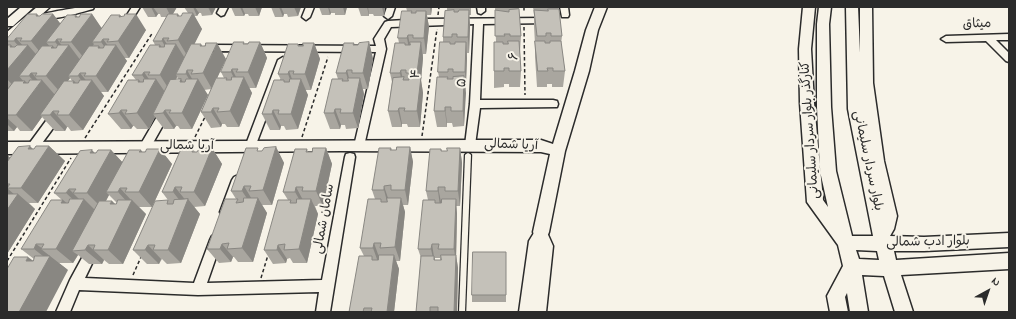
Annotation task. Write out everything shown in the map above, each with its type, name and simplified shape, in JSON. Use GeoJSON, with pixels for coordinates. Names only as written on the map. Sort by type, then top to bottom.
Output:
{"type":"FeatureCollection","features":[{"type":"Feature","properties":{"kind":"street"},"geometry":{"type":"LineString","coordinates":[[7,26],[31,12],[44,7]]}},
{"type":"Feature","properties":{"kind":"street"},"geometry":{"type":"LineString","coordinates":[[31,12],[55,14],[90,7]]}},
{"type":"Feature","properties":{"kind":"street"},"geometry":{"type":"LineString","coordinates":[[129,18],[136,7]]}},
{"type":"Feature","properties":{"kind":"street"},"geometry":{"type":"LineString","coordinates":[[306,17],[310,7]]}},
{"type":"Feature","properties":{"kind":"street"},"geometry":{"type":"LineString","coordinates":[[388,16],[391,7]]}},
{"type":"Feature","properties":{"kind":"street"},"geometry":{"type":"LineString","coordinates":[[526,312],[535,241],[541,232],[558,151],[582,71],[592,30],[601,7]]}},
{"type":"Feature","properties":{"kind":"street"},"geometry":{"type":"LineString","coordinates":[[825,7],[823,24],[824,107],[828,171],[852,267],[859,312]]}},
{"type":"Feature","properties":{"kind":"street","name":"بلوار سردار سلیمانی"},"geometry":{"type":"LineString","coordinates":[[852,7],[859,30],[855,109],[883,244],[889,268],[904,312]]}},
{"type":"Feature","properties":{"kind":"street"},"geometry":{"type":"LineString","coordinates":[[866,7],[859,30],[876,162],[889,216],[883,244]]}},
{"type":"Feature","properties":{"kind":"street"},"geometry":{"type":"LineString","coordinates":[[7,39],[31,12]]}},
{"type":"Feature","properties":{"kind":"street"},"geometry":{"type":"LineString","coordinates":[[808,14],[823,24]]}},
{"type":"Feature","properties":{"kind":"street","name":"کنارگذر بلوار سردار سلیمانی"},"geometry":{"type":"LineString","coordinates":[[808,14],[805,48],[807,103],[815,202],[846,243]]}},
{"type":"Feature","properties":{"kind":"street"},"geometry":{"type":"LineString","coordinates":[[354,152],[381,49],[379,39],[388,24],[438,22],[549,22]]}},
{"type":"Feature","properties":{"kind":"street","name":"۵"},"geometry":{"type":"LineString","coordinates":[[469,150],[474,104],[479,22]]}},
{"type":"Feature","properties":{"kind":"street","name":"میثاق"},"geometry":{"type":"LineString","coordinates":[[946,39],[1009,37]]}},
{"type":"Feature","properties":{"kind":"street"},"geometry":{"type":"LineString","coordinates":[[989,38],[1009,58]]}},
{"type":"Feature","properties":{"kind":"street"},"geometry":{"type":"LineString","coordinates":[[197,53],[212,48],[381,49]]}},
{"type":"Feature","properties":{"kind":"street"},"geometry":{"type":"LineString","coordinates":[[250,147],[288,49]]}},
{"type":"Feature","properties":{"kind":"street"},"geometry":{"type":"LineString","coordinates":[[33,147],[66,102]]}},
{"type":"Feature","properties":{"kind":"street"},"geometry":{"type":"LineString","coordinates":[[142,152],[170,103]]}},
{"type":"Feature","properties":{"kind":"street"},"geometry":{"type":"LineString","coordinates":[[807,103],[824,107]]}},
{"type":"Feature","properties":{"kind":"street"},"geometry":{"type":"LineString","coordinates":[[474,104],[553,104]]}},
{"type":"Feature","properties":{"kind":"street"},"geometry":{"type":"LineString","coordinates":[[855,109],[870,113]]}},
{"type":"Feature","properties":{"kind":"street","name":"آریا شمالی"},"geometry":{"type":"LineString","coordinates":[[142,152],[191,147],[300,146],[354,152],[421,145],[541,155],[558,151]]}},
{"type":"Feature","properties":{"kind":"street","name":"آریا شمالی"},"geometry":{"type":"LineString","coordinates":[[7,148],[33,147],[76,152]]}},
{"type":"Feature","properties":{"kind":"street","name":"آریا شمالی"},"geometry":{"type":"LineString","coordinates":[[7,157],[76,152],[354,152],[469,150]]}},
{"type":"Feature","properties":{"kind":"street","name":"سامان شمالی"},"geometry":{"type":"LineString","coordinates":[[323,312],[354,152]]}},
{"type":"Feature","properties":{"kind":"street"},"geometry":{"type":"LineString","coordinates":[[198,289],[241,171]]}},
{"type":"Feature","properties":{"kind":"street"},"geometry":{"type":"LineString","coordinates":[[539,312],[547,246],[541,232]]}},
{"type":"Feature","properties":{"kind":"street","name":"بلوار ادب شمالی"},"geometry":{"type":"LineString","coordinates":[[846,243],[924,244],[1009,240]]}},
{"type":"Feature","properties":{"kind":"street"},"geometry":{"type":"LineString","coordinates":[[63,312],[96,242]]}},
{"type":"Feature","properties":{"kind":"street"},"geometry":{"type":"LineString","coordinates":[[924,244],[920,248],[920,255],[934,265]]}},
{"type":"Feature","properties":{"kind":"street","name":"بلوار ادب شمالی"},"geometry":{"type":"LineString","coordinates":[[852,267],[889,268],[1009,261]]}},
{"type":"Feature","properties":{"kind":"street"},"geometry":{"type":"LineString","coordinates":[[839,312],[836,296],[852,267]]}},
{"type":"Feature","properties":{"kind":"street"},"geometry":{"type":"LineString","coordinates":[[889,268],[911,312]]}},
{"type":"Feature","properties":{"kind":"street"},"geometry":{"type":"LineString","coordinates":[[75,284],[198,289],[327,286]]}},
{"type":"Feature","properties":{"kind":"lane"},"geometry":{"type":"LineString","coordinates":[[462,312],[469,150]]}},
{"type":"Feature","properties":{"kind":"path","name":"۴"},"geometry":{"type":"LineString","coordinates":[[421,145],[439,7]]}},
{"type":"Feature","properties":{"kind":"path","name":"۶"},"geometry":{"type":"LineString","coordinates":[[524,7],[525,104]]}},
{"type":"Feature","properties":{"kind":"path"},"geometry":{"type":"LineString","coordinates":[[7,261],[153,32]]}},
{"type":"Feature","properties":{"kind":"path"},"geometry":{"type":"LineString","coordinates":[[300,146],[330,49]]}},
{"type":"Feature","properties":{"kind":"path"},"geometry":{"type":"LineString","coordinates":[[191,147],[207,112]]}},
{"type":"Feature","properties":{"kind":"path"},"geometry":{"type":"LineString","coordinates":[[259,287],[270,249]]}},
{"type":"Feature","properties":{"kind":"path"},"geometry":{"type":"LineString","coordinates":[[128,286],[141,257]]}},
{"type":"Feature","properties":{"kind":"building"},"geometry":{"type":"Polygon","coordinates":[[[519,9],[521,36],[510,36],[510,34],[504,34],[505,36],[495,36],[495,10],[509,12],[509,10],[519,9]]]}},
{"type":"Feature","properties":{"kind":"building"},"geometry":{"type":"Polygon","coordinates":[[[548,9],[559,9],[562,36],[551,36],[551,33],[546,33],[546,36],[537,36],[534,10],[548,11],[548,9]]]}},
{"type":"Feature","properties":{"kind":"building"},"geometry":{"type":"Polygon","coordinates":[[[454,10],[454,12],[458,12],[459,10],[469,10],[468,37],[457,37],[457,34],[452,34],[452,37],[443,37],[445,11],[454,10]]]}},
{"type":"Feature","properties":{"kind":"building"},"geometry":{"type":"Polygon","coordinates":[[[402,11],[412,11],[411,13],[416,13],[416,11],[426,11],[424,38],[413,38],[413,35],[408,35],[407,38],[398,38],[402,11]]]}},
{"type":"Feature","properties":{"kind":"building"},"geometry":{"type":"Polygon","coordinates":[[[183,13],[193,13],[178,40],[167,41],[169,38],[163,38],[162,41],[153,41],[168,14],[178,14],[177,16],[181,16],[183,13]]]}},
{"type":"Feature","properties":{"kind":"building"},"geometry":{"type":"Polygon","coordinates":[[[28,14],[37,14],[36,16],[40,16],[42,14],[53,14],[31,41],[20,41],[22,38],[16,38],[14,41],[7,41],[7,39],[28,14]]]}},
{"type":"Feature","properties":{"kind":"building"},"geometry":{"type":"Polygon","coordinates":[[[81,14],[92,14],[71,42],[60,42],[62,39],[57,39],[55,42],[46,42],[67,15],[76,15],[75,17],[79,17],[81,14]]]}},
{"type":"Feature","properties":{"kind":"building"},"geometry":{"type":"Polygon","coordinates":[[[125,14],[136,14],[118,41],[107,42],[109,39],[103,39],[101,42],[92,42],[111,15],[120,15],[119,17],[124,16],[125,14]]]}},
{"type":"Feature","properties":{"kind":"building"},"geometry":{"type":"Polygon","coordinates":[[[508,41],[519,41],[521,71],[509,71],[509,68],[504,68],[504,71],[494,71],[494,42],[503,42],[503,44],[508,44],[508,41]]]}},
{"type":"Feature","properties":{"kind":"building"},"geometry":{"type":"Polygon","coordinates":[[[535,41],[545,41],[545,43],[550,43],[550,41],[561,41],[565,71],[553,71],[553,68],[547,68],[548,71],[538,71],[535,41]]]}},
{"type":"Feature","properties":{"kind":"building"},"geometry":{"type":"Polygon","coordinates":[[[234,42],[244,42],[243,44],[248,44],[249,42],[260,42],[248,72],[236,72],[238,69],[232,69],[231,72],[221,72],[234,42]]]}},
{"type":"Feature","properties":{"kind":"building"},"geometry":{"type":"Polygon","coordinates":[[[369,42],[363,73],[352,73],[352,70],[347,70],[346,73],[336,73],[344,43],[354,43],[353,45],[358,45],[359,43],[369,42]]]}},
{"type":"Feature","properties":{"kind":"building"},"geometry":{"type":"Polygon","coordinates":[[[410,42],[421,42],[417,73],[406,73],[406,70],[401,70],[400,73],[390,73],[395,43],[405,43],[405,45],[410,45],[410,42]]]}},
{"type":"Feature","properties":{"kind":"building"},"geometry":{"type":"Polygon","coordinates":[[[440,42],[450,42],[450,44],[455,44],[455,42],[466,42],[465,72],[453,72],[453,69],[448,69],[448,72],[438,72],[440,42]]]}},
{"type":"Feature","properties":{"kind":"building"},"geometry":{"type":"Polygon","coordinates":[[[206,43],[217,43],[203,73],[191,74],[193,70],[187,70],[186,74],[176,74],[191,44],[201,44],[200,46],[205,46],[206,43]]]}},
{"type":"Feature","properties":{"kind":"building"},"geometry":{"type":"Polygon","coordinates":[[[303,43],[314,43],[305,74],[293,74],[294,71],[289,71],[288,74],[278,74],[288,44],[298,44],[298,46],[303,46],[303,43]]]}},
{"type":"Feature","properties":{"kind":"building"},"geometry":{"type":"Polygon","coordinates":[[[165,44],[176,44],[160,75],[148,75],[150,72],[144,72],[142,75],[132,75],[150,45],[160,45],[159,47],[164,47],[165,44]]]}},
{"type":"Feature","properties":{"kind":"building"},"geometry":{"type":"Polygon","coordinates":[[[7,45],[11,45],[10,47],[15,47],[17,45],[28,45],[7,70],[7,45]]]}},
{"type":"Feature","properties":{"kind":"building"},"geometry":{"type":"Polygon","coordinates":[[[58,45],[69,45],[46,76],[35,76],[37,73],[31,73],[29,76],[19,76],[42,46],[53,46],[51,48],[56,48],[58,45]]]}},
{"type":"Feature","properties":{"kind":"building"},"geometry":{"type":"Polygon","coordinates":[[[105,45],[116,45],[96,76],[84,76],[86,73],[80,73],[78,76],[68,76],[89,46],[99,46],[98,48],[103,48],[105,45]]]}},
{"type":"Feature","properties":{"kind":"building"},"geometry":{"type":"Polygon","coordinates":[[[464,76],[463,111],[451,111],[451,107],[445,107],[445,111],[434,111],[437,77],[448,77],[447,79],[453,79],[453,77],[464,76]]]}},
{"type":"Feature","properties":{"kind":"building"},"geometry":{"type":"Polygon","coordinates":[[[232,77],[244,77],[230,111],[217,112],[219,108],[213,108],[211,112],[201,112],[216,78],[227,78],[226,80],[231,80],[232,77]]]}},
{"type":"Feature","properties":{"kind":"building"},"geometry":{"type":"Polygon","coordinates":[[[404,77],[403,80],[409,80],[409,77],[421,77],[417,111],[404,111],[405,108],[399,108],[398,111],[388,111],[393,78],[404,77]]]}},
{"type":"Feature","properties":{"kind":"building"},"geometry":{"type":"Polygon","coordinates":[[[348,78],[360,78],[353,113],[340,113],[341,109],[335,109],[334,113],[324,113],[332,79],[343,79],[342,81],[348,81],[348,78]]]}},
{"type":"Feature","properties":{"kind":"building"},"geometry":{"type":"Polygon","coordinates":[[[144,79],[156,79],[137,113],[125,114],[127,110],[121,110],[119,113],[108,114],[128,80],[139,80],[138,82],[143,82],[144,79]]]}},
{"type":"Feature","properties":{"kind":"building"},"geometry":{"type":"Polygon","coordinates":[[[181,79],[180,82],[185,82],[186,79],[198,79],[182,113],[169,113],[171,110],[165,110],[163,113],[153,114],[170,80],[181,79]]]}},
{"type":"Feature","properties":{"kind":"building"},"geometry":{"type":"Polygon","coordinates":[[[290,79],[301,79],[291,114],[278,114],[279,110],[273,110],[272,114],[262,114],[274,80],[284,80],[284,82],[289,82],[290,79]]]}},
{"type":"Feature","properties":{"kind":"building"},"geometry":{"type":"Polygon","coordinates":[[[30,80],[42,80],[16,115],[7,115],[7,90],[14,81],[25,81],[23,83],[28,83],[30,80]]]}},
{"type":"Feature","properties":{"kind":"building"},"geometry":{"type":"Polygon","coordinates":[[[80,80],[92,80],[69,115],[57,115],[59,111],[53,111],[50,115],[40,115],[64,81],[74,81],[73,83],[78,83],[80,80]]]}},
{"type":"Feature","properties":{"kind":"building"},"geometry":{"type":"Polygon","coordinates":[[[30,146],[28,149],[34,149],[36,146],[49,146],[21,188],[7,188],[10,184],[7,184],[7,162],[18,147],[30,146]]]}},
{"type":"Feature","properties":{"kind":"building"},"geometry":{"type":"Polygon","coordinates":[[[276,147],[263,190],[249,191],[251,186],[244,186],[242,191],[231,191],[246,148],[258,148],[257,151],[262,151],[264,148],[276,147]]]}},
{"type":"Feature","properties":{"kind":"building"},"geometry":{"type":"Polygon","coordinates":[[[397,147],[410,147],[405,190],[391,190],[391,185],[384,186],[384,190],[372,190],[379,148],[391,148],[390,150],[396,150],[397,147]]]}},
{"type":"Feature","properties":{"kind":"building"},"geometry":{"type":"Polygon","coordinates":[[[212,148],[194,192],[180,192],[182,187],[175,187],[173,192],[162,192],[181,149],[193,149],[192,152],[197,152],[199,149],[212,148]]]}},
{"type":"Feature","properties":{"kind":"building"},"geometry":{"type":"Polygon","coordinates":[[[313,148],[326,148],[316,191],[302,191],[303,187],[296,187],[295,192],[283,192],[295,149],[307,149],[306,152],[312,152],[313,148]]]}},
{"type":"Feature","properties":{"kind":"building"},"geometry":{"type":"Polygon","coordinates":[[[447,148],[460,148],[458,191],[445,191],[445,187],[438,187],[438,191],[426,191],[430,149],[441,149],[441,151],[447,151],[447,148]]]}},
{"type":"Feature","properties":{"kind":"building"},"geometry":{"type":"Polygon","coordinates":[[[147,149],[160,149],[139,192],[125,192],[127,188],[120,188],[118,192],[106,192],[129,150],[141,150],[139,152],[145,152],[147,149]]]}},
{"type":"Feature","properties":{"kind":"building"},"geometry":{"type":"Polygon","coordinates":[[[92,150],[90,153],[96,153],[98,150],[111,150],[87,193],[73,193],[76,189],[69,189],[66,193],[54,193],[80,151],[92,150]]]}},
{"type":"Feature","properties":{"kind":"building"},"geometry":{"type":"Polygon","coordinates":[[[7,194],[18,194],[7,210],[7,194]]]}},
{"type":"Feature","properties":{"kind":"building"},"geometry":{"type":"Polygon","coordinates":[[[244,198],[258,198],[242,248],[227,249],[229,243],[222,244],[220,249],[207,249],[225,199],[238,199],[236,203],[243,202],[244,198]]]}},
{"type":"Feature","properties":{"kind":"building"},"geometry":{"type":"Polygon","coordinates":[[[387,198],[401,198],[395,247],[380,248],[381,243],[374,243],[373,248],[360,248],[368,199],[381,199],[381,202],[387,202],[387,198]]]}},
{"type":"Feature","properties":{"kind":"building"},"geometry":{"type":"Polygon","coordinates":[[[70,199],[84,199],[56,249],[41,249],[44,244],[36,244],[34,249],[21,249],[51,200],[63,200],[61,203],[68,203],[70,199]]]}},
{"type":"Feature","properties":{"kind":"building"},"geometry":{"type":"Polygon","coordinates":[[[188,199],[168,250],[153,250],[155,245],[148,245],[145,250],[133,250],[155,201],[168,200],[167,204],[173,204],[174,200],[188,199]]]}},
{"type":"Feature","properties":{"kind":"building"},"geometry":{"type":"Polygon","coordinates":[[[297,199],[311,199],[299,249],[284,250],[285,244],[278,245],[277,250],[264,250],[278,200],[291,200],[290,203],[296,203],[297,199]]]}},
{"type":"Feature","properties":{"kind":"building"},"geometry":{"type":"Polygon","coordinates":[[[442,199],[456,199],[454,249],[438,249],[439,244],[432,244],[431,249],[418,249],[423,200],[435,200],[435,203],[441,203],[442,199]]]}},
{"type":"Feature","properties":{"kind":"building"},"geometry":{"type":"Polygon","coordinates":[[[118,200],[132,200],[108,250],[93,250],[95,245],[88,245],[85,250],[72,251],[99,201],[112,201],[110,204],[116,204],[118,200]]]}},
{"type":"Feature","properties":{"kind":"building"},"geometry":{"type":"Polygon","coordinates":[[[473,252],[506,252],[506,295],[472,295],[473,252]]]}},
{"type":"Feature","properties":{"kind":"building"},"geometry":{"type":"Polygon","coordinates":[[[379,255],[394,255],[387,312],[371,312],[372,308],[364,308],[363,312],[349,312],[359,256],[372,256],[372,260],[378,260],[379,255]]]}},
{"type":"Feature","properties":{"kind":"building"},"geometry":{"type":"Polygon","coordinates":[[[441,255],[456,255],[454,312],[438,312],[438,307],[430,307],[430,312],[416,312],[421,256],[434,256],[434,260],[441,260],[441,255]]]}},
{"type":"Feature","properties":{"kind":"building"},"geometry":{"type":"Polygon","coordinates":[[[35,256],[50,256],[19,312],[7,312],[7,269],[14,257],[28,257],[26,261],[33,261],[35,256]]]}}]}
